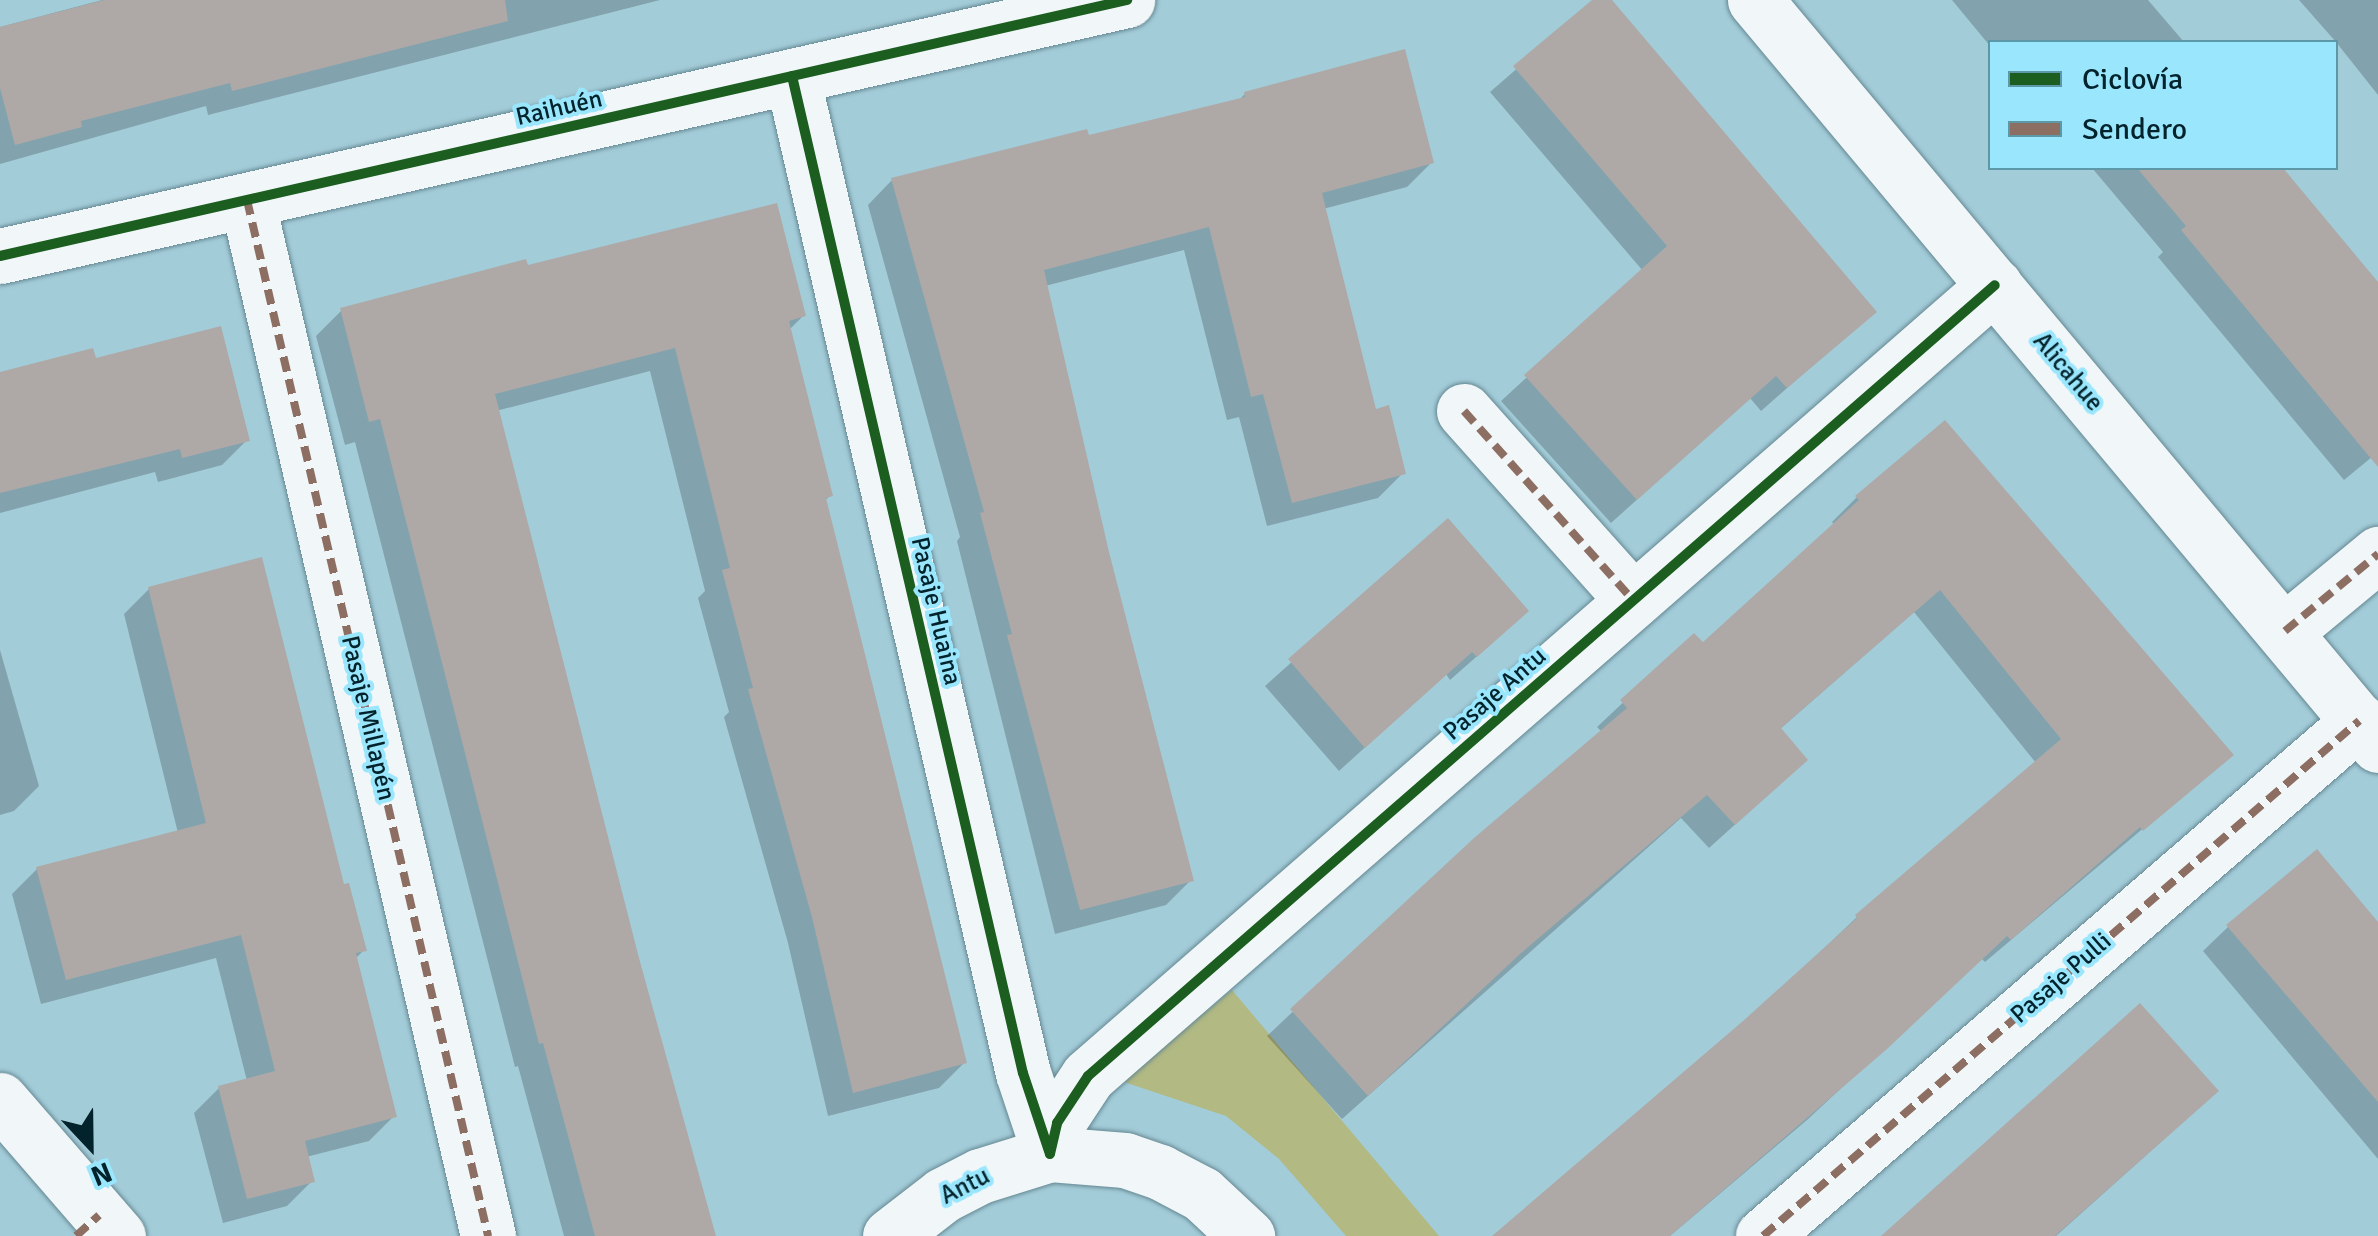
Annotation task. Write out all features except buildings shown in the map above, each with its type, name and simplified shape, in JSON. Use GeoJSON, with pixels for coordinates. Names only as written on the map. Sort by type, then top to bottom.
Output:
{"type":"FeatureCollection","features":[{"type":"Feature","properties":{"kind":"street","name":"Raihuén"},"geometry":{"type":"LineString","coordinates":[[0,256],[1127,0]]}},
{"type":"Feature","properties":{"kind":"street","name":"Alicahue"},"geometry":{"type":"LineString","coordinates":[[1755,0],[2368,733]]}},
{"type":"Feature","properties":{"kind":"street","name":"Pasaje Huaina"},"geometry":{"type":"LineString","coordinates":[[792,76],[1023,1073],[1050,1154]]}},
{"type":"Feature","properties":{"kind":"street","name":"Pasaje Millapén"},"geometry":{"type":"LineString","coordinates":[[247,200],[488,1236]]}},
{"type":"Feature","properties":{"kind":"street","name":"Pasaje Antu"},"geometry":{"type":"LineString","coordinates":[[1050,1154],[1057,1123],[1088,1076],[1994,285]]}},
{"type":"Feature","properties":{"kind":"street"},"geometry":{"type":"LineString","coordinates":[[1464,411],[1634,600]]}},
{"type":"Feature","properties":{"kind":"street"},"geometry":{"type":"LineString","coordinates":[[2285,631],[2378,554]]}},
{"type":"Feature","properties":{"kind":"street","name":"Pasaje Pulli"},"geometry":{"type":"LineString","coordinates":[[1763,1236],[2368,733]]}},
{"type":"Feature","properties":{"kind":"street"},"geometry":{"type":"LineString","coordinates":[[0,1100],[98,1229]]}},
{"type":"Feature","properties":{"kind":"street","name":"Antu"},"geometry":{"type":"LineString","coordinates":[[890,1236],[968,1183],[1014,1163],[1050,1154]]}},
{"type":"Feature","properties":{"kind":"street"},"geometry":{"type":"LineString","coordinates":[[1050,1154],[1125,1160],[1160,1172],[1202,1194],[1247,1236]]}},
{"type":"Feature","properties":{"kind":"green space"},"geometry":{"type":"Polygon","coordinates":[[[1232,990],[1439,1236],[1346,1236],[1279,1159],[1226,1116],[1121,1081],[1232,990]]]}},
{"type":"Feature","properties":{"kind":"marked path"},"geometry":{"type":"LineString","coordinates":[[247,200],[488,1236]]}},
{"type":"Feature","properties":{"kind":"marked path"},"geometry":{"type":"LineString","coordinates":[[1464,411],[1633,600]]}},
{"type":"Feature","properties":{"kind":"marked path"},"geometry":{"type":"LineString","coordinates":[[2285,631],[2378,554]]}},
{"type":"Feature","properties":{"kind":"marked path"},"geometry":{"type":"LineString","coordinates":[[1763,1236],[2359,721]]}},
{"type":"Feature","properties":{"kind":"marked path"},"geometry":{"type":"LineString","coordinates":[[76,1236],[99,1215]]}},
{"type":"Feature","properties":{"kind":"cycle path"},"geometry":{"type":"LineString","coordinates":[[0,256],[1127,0]]}},
{"type":"Feature","properties":{"kind":"cycle path"},"geometry":{"type":"LineString","coordinates":[[792,76],[1023,1073],[1050,1154]]}},
{"type":"Feature","properties":{"kind":"cycle path"},"geometry":{"type":"LineString","coordinates":[[1050,1154],[1057,1123],[1088,1076],[1995,285]]}}]}
